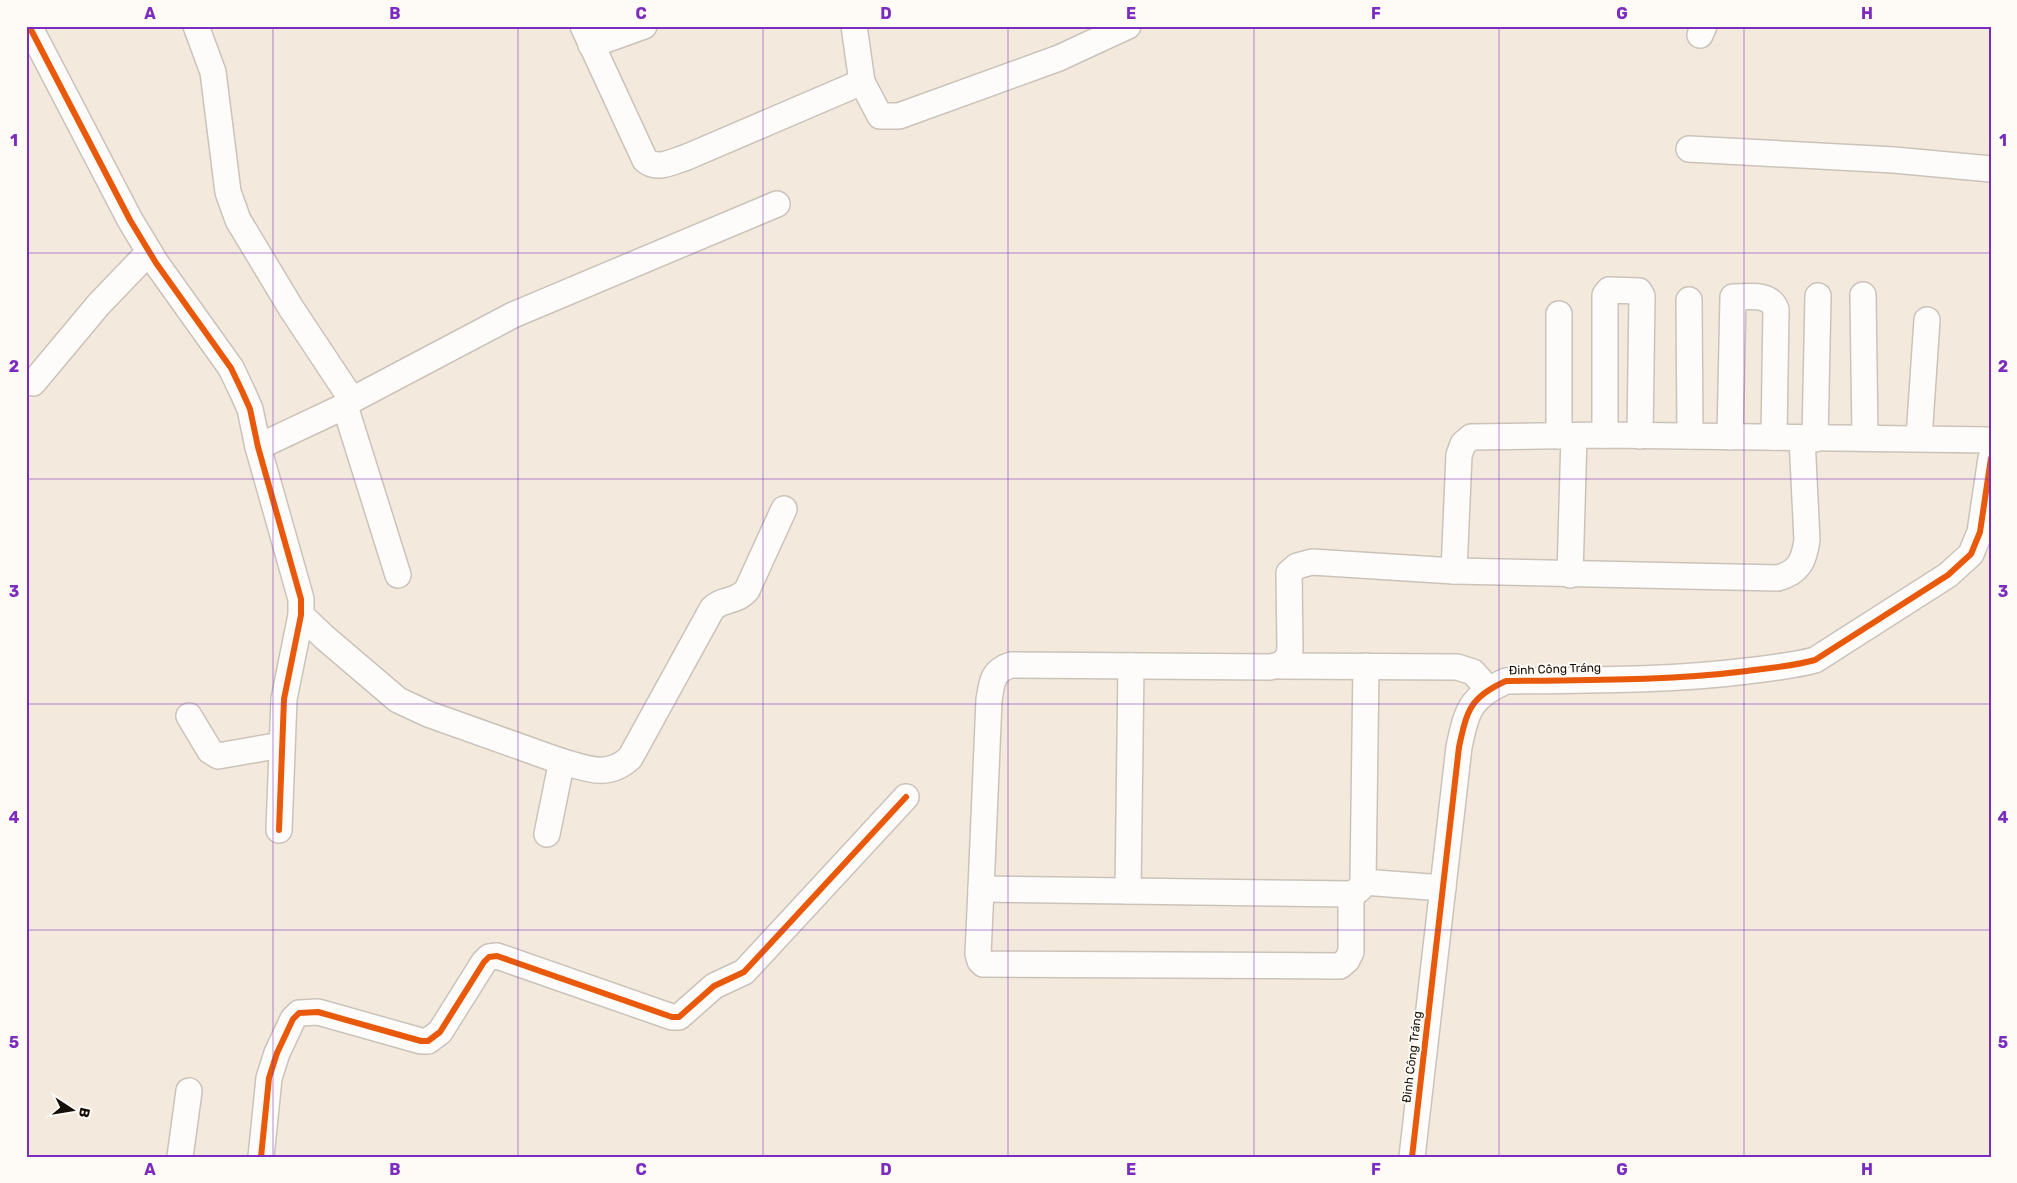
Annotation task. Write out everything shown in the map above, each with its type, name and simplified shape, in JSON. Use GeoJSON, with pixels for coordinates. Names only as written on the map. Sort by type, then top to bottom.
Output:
{"type":"FeatureCollection","features":[{"type":"Feature","properties":{"kind":"street"},"geometry":{"type":"LineString","coordinates":[[29,26],[130,220],[149,252],[231,368],[250,409],[258,447],[301,599],[302,615],[286,683],[281,745],[279,830]]}},
{"type":"Feature","properties":{"kind":"street"},"geometry":{"type":"LineString","coordinates":[[196,26],[212,72],[228,192],[238,220],[349,403],[398,574]]}},
{"type":"Feature","properties":{"kind":"street"},"geometry":{"type":"LineString","coordinates":[[644,26],[587,36],[645,160],[650,165],[658,166],[687,157],[862,82]]}},
{"type":"Feature","properties":{"kind":"street"},"geometry":{"type":"LineString","coordinates":[[854,26],[862,82],[880,116],[889,117],[899,116],[1059,58],[1128,26]]}},
{"type":"Feature","properties":{"kind":"street"},"geometry":{"type":"LineString","coordinates":[[1689,149],[1894,160],[1991,169]]}},
{"type":"Feature","properties":{"kind":"street"},"geometry":{"type":"LineString","coordinates":[[258,447],[349,403],[512,315],[777,204]]}},
{"type":"Feature","properties":{"kind":"street"},"geometry":{"type":"LineString","coordinates":[[33,383],[100,304],[149,252]]}},
{"type":"Feature","properties":{"kind":"street"},"geometry":{"type":"LineString","coordinates":[[1605,435],[1606,295],[1610,290],[1639,290],[1642,296],[1640,436]]}},
{"type":"Feature","properties":{"kind":"street"},"geometry":{"type":"LineString","coordinates":[[1863,295],[1865,438]]}},
{"type":"Feature","properties":{"kind":"street"},"geometry":{"type":"LineString","coordinates":[[1281,666],[1288,659],[1290,650],[1289,573],[1297,566],[1312,562],[1454,572],[1778,578],[1790,575],[1805,556],[1807,540],[1808,439],[1818,296]]}},
{"type":"Feature","properties":{"kind":"street"},"geometry":{"type":"LineString","coordinates":[[1730,437],[1733,297],[1748,297],[1768,298],[1773,302],[1776,309],[1774,437]]}},
{"type":"Feature","properties":{"kind":"street"},"geometry":{"type":"LineString","coordinates":[[1689,300],[1690,436]]}},
{"type":"Feature","properties":{"kind":"street"},"geometry":{"type":"LineString","coordinates":[[1559,314],[1567,436],[1570,575]]}},
{"type":"Feature","properties":{"kind":"street"},"geometry":{"type":"LineString","coordinates":[[1919,438],[1927,320]]}},
{"type":"Feature","properties":{"kind":"street"},"geometry":{"type":"LineString","coordinates":[[1454,572],[1459,455],[1463,444],[1471,437],[1605,435],[1991,440]]}},
{"type":"Feature","properties":{"kind":"street","name":"Đinh Công Tráng"},"geometry":{"type":"LineString","coordinates":[[1412,1157],[1459,746],[1465,718],[1475,701],[1488,689],[1506,681],[1661,678],[1722,674],[1800,664],[1814,660],[1948,575],[1971,554],[1980,532],[1991,458]]}},
{"type":"Feature","properties":{"kind":"street"},"geometry":{"type":"LineString","coordinates":[[302,615],[324,637],[398,700],[428,714],[560,761],[593,770],[613,770],[630,758],[712,610],[716,605],[737,599],[747,590],[784,509]]}},
{"type":"Feature","properties":{"kind":"street"},"geometry":{"type":"LineString","coordinates":[[1366,666],[1357,888],[1351,952],[1348,960],[1340,966],[983,964],[980,961],[978,954],[990,700],[992,680],[1002,668],[1011,665],[1270,668],[1281,666],[1366,666],[1456,667],[1473,672],[1488,689]]}},
{"type":"Feature","properties":{"kind":"street"},"geometry":{"type":"LineString","coordinates":[[1128,891],[1131,666]]}},
{"type":"Feature","properties":{"kind":"street"},"geometry":{"type":"LineString","coordinates":[[189,716],[210,751],[218,756],[229,756],[281,745]]}},
{"type":"Feature","properties":{"kind":"street"},"geometry":{"type":"LineString","coordinates":[[547,834],[561,765],[560,761]]}},
{"type":"Feature","properties":{"kind":"street"},"geometry":{"type":"LineString","coordinates":[[261,1157],[269,1078],[277,1053],[292,1019],[299,1013],[318,1012],[428,1041],[440,1032],[484,962],[489,957],[497,956],[672,1018],[679,1017],[714,986],[744,972],[906,797]]}},
{"type":"Feature","properties":{"kind":"street"},"geometry":{"type":"LineString","coordinates":[[981,889],[1128,891],[1443,888]]}},
{"type":"Feature","properties":{"kind":"street"},"geometry":{"type":"LineString","coordinates":[[180,1157],[189,1091]]}},
{"type":"Feature","properties":{"kind":"cycle path"},"geometry":{"type":"LineString","coordinates":[[29,26],[130,220],[156,263],[231,368],[250,409],[258,447],[301,599],[301,615],[284,699],[279,830]]}},
{"type":"Feature","properties":{"kind":"cycle path"},"geometry":{"type":"LineString","coordinates":[[1412,1157],[1459,747],[1468,714],[1477,699],[1506,681],[1687,677],[1773,668],[1815,660],[1948,575],[1971,554],[1980,532],[1991,458]]}},
{"type":"Feature","properties":{"kind":"cycle path"},"geometry":{"type":"LineString","coordinates":[[261,1157],[269,1078],[277,1053],[293,1019],[299,1013],[318,1012],[421,1041],[428,1041],[440,1032],[484,962],[489,957],[497,956],[672,1017],[679,1017],[714,986],[744,972],[906,797]]}}]}
